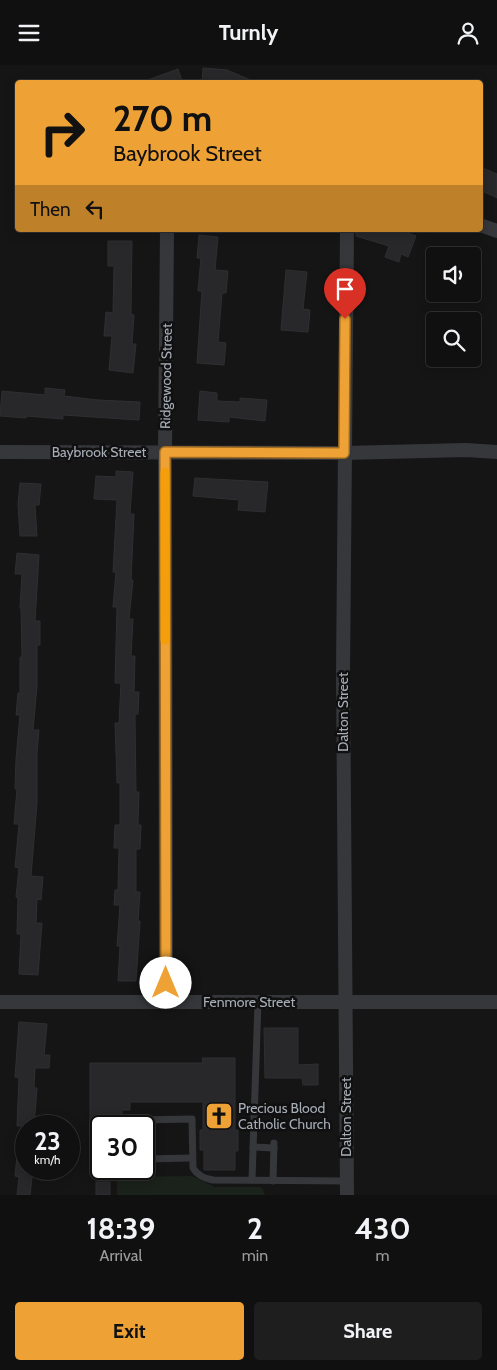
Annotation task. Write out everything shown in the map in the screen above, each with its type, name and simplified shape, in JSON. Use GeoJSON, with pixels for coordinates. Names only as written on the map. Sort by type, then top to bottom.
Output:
{"type":"FeatureCollection","features":[{"type":"Feature","properties":{"kind":"street"},"geometry":{"type":"LineString","coordinates":[[483,226],[497,231]]}},
{"type":"Feature","properties":{"kind":"street","name":"Ridgewood Street"},"geometry":{"type":"LineString","coordinates":[[166,1002],[165,452],[167,232]]}},
{"type":"Feature","properties":{"kind":"street","name":"Dalton Street"},"geometry":{"type":"LineString","coordinates":[[347,232],[343,672],[347,1188]]}},
{"type":"Feature","properties":{"kind":"street","name":"Baybrook Street"},"geometry":{"type":"LineString","coordinates":[[0,451],[344,453],[466,450],[497,452]]}},
{"type":"Feature","properties":{"kind":"street","name":"Fenmore Street"},"geometry":{"type":"LineString","coordinates":[[0,1003],[497,1002]]}},
{"type":"Feature","properties":{"kind":"lane"},"geometry":{"type":"LineString","coordinates":[[252,1180],[258,1002]]}},
{"type":"Feature","properties":{"kind":"lane"},"geometry":{"type":"LineString","coordinates":[[155,1120],[192,1119],[193,1168],[203,1178],[213,1180],[273,1181],[347,1188]]}},
{"type":"Feature","properties":{"kind":"lane"},"geometry":{"type":"LineString","coordinates":[[253,1147],[274,1145],[273,1181]]}},
{"type":"Feature","properties":{"kind":"lane"},"geometry":{"type":"LineString","coordinates":[[155,1159],[192,1158]]}},
{"type":"Feature","properties":{"kind":"shaded area"},"geometry":{"type":"Polygon","coordinates":[[[155,1176],[192,1176],[215,1187],[260,1187],[265,1195],[117,1195],[117,1180],[155,1180],[155,1176]]]}},
{"type":"Feature","properties":{"kind":"building"},"geometry":{"type":"Polygon","coordinates":[[[203,68],[227,70],[251,80],[202,80],[203,68]]]}},
{"type":"Feature","properties":{"kind":"building"},"geometry":{"type":"Polygon","coordinates":[[[178,69],[182,80],[148,80],[178,69]]]}},
{"type":"Feature","properties":{"kind":"building"},"geometry":{"type":"Polygon","coordinates":[[[483,168],[497,174],[497,198],[483,191],[483,168]]]}},
{"type":"Feature","properties":{"kind":"building"},"geometry":{"type":"Polygon","coordinates":[[[356,232],[405,232],[416,236],[408,257],[401,254],[399,262],[385,257],[389,246],[356,236],[356,232]]]}},
{"type":"Feature","properties":{"kind":"building"},"geometry":{"type":"Polygon","coordinates":[[[199,235],[218,237],[215,270],[228,271],[226,293],[222,293],[218,342],[226,343],[224,365],[197,363],[202,291],[198,291],[201,258],[197,258],[199,235]]]}},
{"type":"Feature","properties":{"kind":"building"},"geometry":{"type":"Polygon","coordinates":[[[108,241],[132,241],[131,314],[134,315],[132,344],[136,344],[133,373],[109,370],[112,336],[104,336],[106,312],[113,313],[114,266],[108,266],[108,241]]]}},
{"type":"Feature","properties":{"kind":"building"},"geometry":{"type":"Polygon","coordinates":[[[286,270],[307,272],[303,309],[310,310],[308,332],[281,330],[286,270]]]}},
{"type":"Feature","properties":{"kind":"building"},"geometry":{"type":"Polygon","coordinates":[[[45,388],[65,390],[64,396],[140,402],[139,420],[63,415],[63,419],[0,416],[2,391],[45,395],[45,388]]]}},
{"type":"Feature","properties":{"kind":"building"},"geometry":{"type":"Polygon","coordinates":[[[200,391],[217,393],[217,401],[240,402],[240,398],[267,400],[265,421],[229,417],[229,422],[198,420],[200,391]]]}},
{"type":"Feature","properties":{"kind":"building"},"geometry":{"type":"Polygon","coordinates":[[[116,471],[133,472],[130,514],[134,514],[131,580],[133,580],[129,619],[133,619],[131,656],[135,656],[134,692],[139,692],[138,714],[135,714],[136,792],[139,792],[138,825],[141,825],[140,849],[136,849],[136,892],[140,892],[138,921],[140,921],[136,981],[118,981],[120,946],[117,946],[120,905],[114,905],[115,890],[118,890],[119,848],[114,848],[115,825],[120,825],[120,783],[117,783],[115,723],[119,723],[121,683],[115,683],[117,607],[113,607],[116,572],[113,572],[117,500],[94,499],[96,476],[116,477],[116,471]]]}},
{"type":"Feature","properties":{"kind":"building"},"geometry":{"type":"Polygon","coordinates":[[[195,478],[268,482],[265,512],[238,510],[239,500],[193,496],[195,478]]]}},
{"type":"Feature","properties":{"kind":"building"},"geometry":{"type":"Polygon","coordinates":[[[20,483],[41,484],[39,505],[35,505],[37,536],[20,536],[18,504],[20,483]]]}},
{"type":"Feature","properties":{"kind":"building"},"geometry":{"type":"Polygon","coordinates":[[[17,553],[39,555],[35,621],[40,621],[40,645],[37,645],[37,686],[33,730],[39,730],[37,803],[31,876],[43,877],[41,900],[37,899],[36,923],[42,923],[38,975],[19,974],[21,934],[17,934],[18,898],[16,897],[19,868],[15,867],[19,824],[14,824],[17,789],[15,789],[16,759],[20,715],[16,715],[18,693],[20,693],[20,657],[22,657],[20,608],[22,574],[15,574],[17,553]]]}},
{"type":"Feature","properties":{"kind":"building"},"geometry":{"type":"Polygon","coordinates":[[[19,1022],[47,1024],[44,1055],[50,1055],[49,1068],[35,1068],[34,1088],[37,1088],[35,1115],[17,1115],[19,1078],[15,1077],[19,1022]]]}},
{"type":"Feature","properties":{"kind":"building"},"geometry":{"type":"Polygon","coordinates":[[[264,1028],[298,1028],[298,1065],[318,1064],[318,1085],[303,1085],[302,1078],[265,1078],[264,1028]]]}},
{"type":"Feature","properties":{"kind":"building"},"geometry":{"type":"Polygon","coordinates":[[[202,1058],[235,1058],[235,1130],[238,1130],[238,1151],[235,1151],[235,1170],[204,1170],[204,1150],[200,1150],[200,1130],[203,1130],[203,1102],[130,1102],[130,1110],[122,1110],[122,1115],[90,1115],[90,1063],[203,1063],[202,1058]]]}},
{"type":"Feature","properties":{"kind":"building"},"geometry":{"type":"Polygon","coordinates":[[[19,1180],[32,1180],[30,1195],[17,1195],[19,1180]]]}},
{"type":"Feature","properties":{"kind":"building"},"geometry":{"type":"Polygon","coordinates":[[[96,1182],[110,1182],[110,1195],[96,1195],[96,1182]]]}},
{"type":"Feature","properties":{"kind":"slow traffic"},"geometry":{"type":"LineString","coordinates":[[165,472],[165,640]]}},
{"type":"Feature","properties":{"kind":"place","name":"Precious Blood Catholic Church"},"geometry":{"type":"Point","coordinates":[219,1116]}},
{"type":"Feature","properties":{"kind":"route"},"geometry":{"type":"LineString","coordinates":[[166,983],[165,452],[344,453],[345,319]]}}]}
